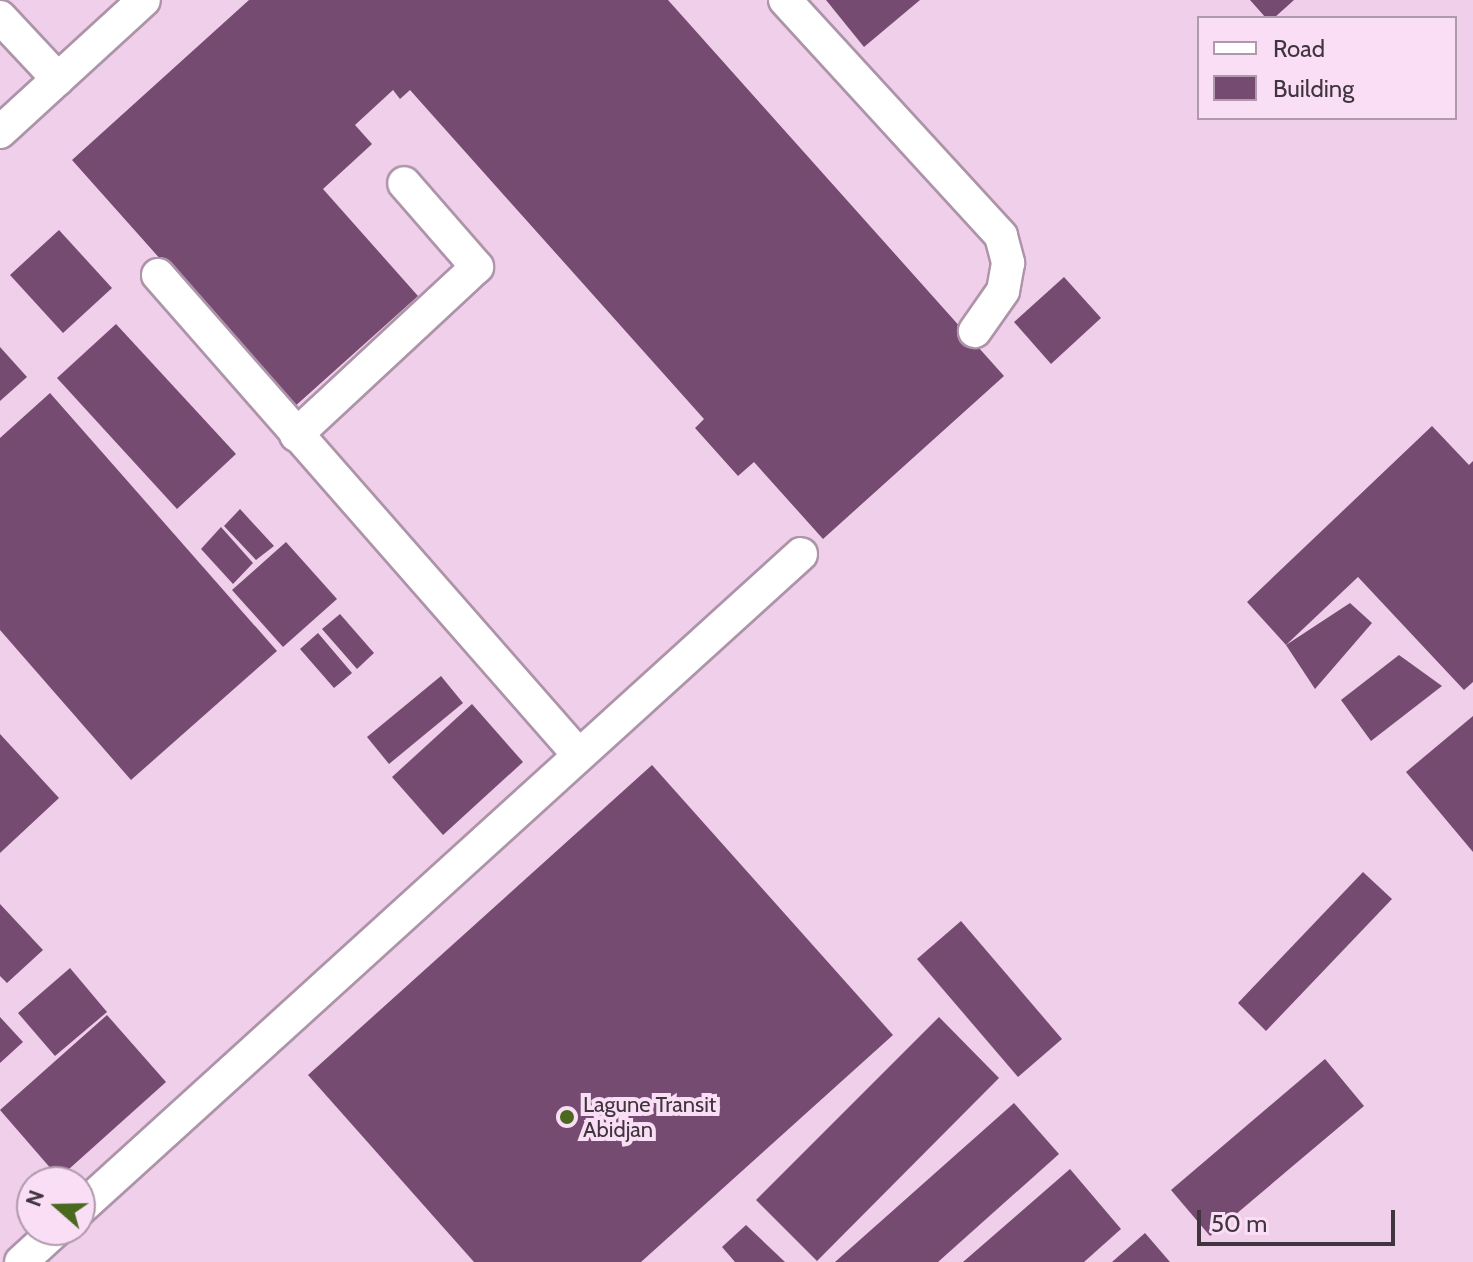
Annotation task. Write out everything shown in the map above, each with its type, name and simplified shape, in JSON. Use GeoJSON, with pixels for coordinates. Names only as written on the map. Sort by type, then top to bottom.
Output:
{"type":"FeatureCollection","features":[{"type":"Feature","properties":{"kind":"lane"},"geometry":{"type":"LineString","coordinates":[[0,132],[144,0]]}},
{"type":"Feature","properties":{"kind":"lane"},"geometry":{"type":"LineString","coordinates":[[785,0],[1001,236],[1008,263],[1003,291],[975,331]]}},
{"type":"Feature","properties":{"kind":"lane"},"geometry":{"type":"LineString","coordinates":[[0,17],[58,79]]}},
{"type":"Feature","properties":{"kind":"lane"},"geometry":{"type":"LineString","coordinates":[[296,435],[477,267],[404,183]]}},
{"type":"Feature","properties":{"kind":"lane"},"geometry":{"type":"LineString","coordinates":[[158,275],[577,753]]}},
{"type":"Feature","properties":{"kind":"lane"},"geometry":{"type":"LineString","coordinates":[[96,1194],[577,753],[801,554]]}},
{"type":"Feature","properties":{"kind":"lane"},"geometry":{"type":"LineString","coordinates":[[0,1243],[20,1262],[38,1246]]}},
{"type":"Feature","properties":{"kind":"shaded area"},"geometry":{"type":"Polygon","coordinates":[[[0,0],[1473,0],[1473,1262],[0,1262],[0,0]]]}},
{"type":"Feature","properties":{"kind":"building"},"geometry":{"type":"Polygon","coordinates":[[[249,0],[668,0],[1004,376],[823,539],[754,462],[738,476],[695,428],[704,419],[410,90],[400,99],[393,90],[355,125],[372,144],[323,189],[418,296],[293,408],[72,160],[249,0]]]}},
{"type":"Feature","properties":{"kind":"building"},"geometry":{"type":"Polygon","coordinates":[[[826,0],[920,0],[864,47],[826,0]]]}},
{"type":"Feature","properties":{"kind":"building"},"geometry":{"type":"Polygon","coordinates":[[[1250,0],[1294,0],[1276,16],[1264,16],[1250,0]]]}},
{"type":"Feature","properties":{"kind":"building"},"geometry":{"type":"Polygon","coordinates":[[[59,230],[112,288],[63,333],[10,275],[59,230]]]}},
{"type":"Feature","properties":{"kind":"building"},"geometry":{"type":"Polygon","coordinates":[[[1064,277],[1101,318],[1051,364],[1014,322],[1064,277]]]}},
{"type":"Feature","properties":{"kind":"building"},"geometry":{"type":"Polygon","coordinates":[[[116,324],[236,454],[177,509],[57,378],[116,324]]]}},
{"type":"Feature","properties":{"kind":"building"},"geometry":{"type":"Polygon","coordinates":[[[0,347],[27,377],[0,401],[0,347]]]}},
{"type":"Feature","properties":{"kind":"building"},"geometry":{"type":"Polygon","coordinates":[[[50,393],[277,651],[131,780],[0,630],[0,438],[50,393]]]}},
{"type":"Feature","properties":{"kind":"building"},"geometry":{"type":"Polygon","coordinates":[[[1432,426],[1469,465],[1473,461],[1473,682],[1464,690],[1358,577],[1286,645],[1247,602],[1432,426]]]}},
{"type":"Feature","properties":{"kind":"building"},"geometry":{"type":"Polygon","coordinates":[[[240,509],[274,546],[256,560],[224,526],[240,509]]]}},
{"type":"Feature","properties":{"kind":"building"},"geometry":{"type":"Polygon","coordinates":[[[221,527],[253,563],[233,584],[201,549],[221,527]]]}},
{"type":"Feature","properties":{"kind":"building"},"geometry":{"type":"Polygon","coordinates":[[[286,542],[337,599],[283,647],[232,590],[286,542]]]}},
{"type":"Feature","properties":{"kind":"building"},"geometry":{"type":"Polygon","coordinates":[[[1350,603],[1372,623],[1315,689],[1286,645],[1350,603]]]}},
{"type":"Feature","properties":{"kind":"building"},"geometry":{"type":"Polygon","coordinates":[[[340,614],[374,653],[357,669],[322,629],[340,614]]]}},
{"type":"Feature","properties":{"kind":"building"},"geometry":{"type":"Polygon","coordinates":[[[318,633],[352,673],[334,688],[300,649],[318,633]]]}},
{"type":"Feature","properties":{"kind":"building"},"geometry":{"type":"Polygon","coordinates":[[[1399,655],[1442,686],[1371,741],[1341,700],[1399,655]]]}},
{"type":"Feature","properties":{"kind":"building"},"geometry":{"type":"Polygon","coordinates":[[[441,676],[463,703],[389,764],[367,737],[441,676]]]}},
{"type":"Feature","properties":{"kind":"building"},"geometry":{"type":"Polygon","coordinates":[[[472,704],[523,762],[443,835],[392,777],[472,704]]]}},
{"type":"Feature","properties":{"kind":"building"},"geometry":{"type":"Polygon","coordinates":[[[1473,716],[1473,852],[1406,772],[1473,716]]]}},
{"type":"Feature","properties":{"kind":"building"},"geometry":{"type":"Polygon","coordinates":[[[0,734],[59,798],[0,853],[0,734]]]}},
{"type":"Feature","properties":{"kind":"building"},"geometry":{"type":"Polygon","coordinates":[[[652,765],[893,1035],[641,1262],[474,1262],[308,1075],[652,765]]]}},
{"type":"Feature","properties":{"kind":"building"},"geometry":{"type":"Polygon","coordinates":[[[1363,872],[1392,899],[1266,1031],[1238,1003],[1363,872]]]}},
{"type":"Feature","properties":{"kind":"building"},"geometry":{"type":"Polygon","coordinates":[[[0,904],[43,950],[7,983],[0,976],[0,904]]]}},
{"type":"Feature","properties":{"kind":"building"},"geometry":{"type":"Polygon","coordinates":[[[961,921],[1062,1039],[1018,1077],[917,959],[961,921]]]}},
{"type":"Feature","properties":{"kind":"building"},"geometry":{"type":"Polygon","coordinates":[[[70,968],[107,1012],[55,1056],[18,1013],[70,968]]]}},
{"type":"Feature","properties":{"kind":"building"},"geometry":{"type":"Polygon","coordinates":[[[107,1015],[166,1082],[72,1166],[49,1166],[0,1110],[107,1015]]]}},
{"type":"Feature","properties":{"kind":"building"},"geometry":{"type":"Polygon","coordinates":[[[0,1017],[23,1042],[0,1063],[0,1017]]]}},
{"type":"Feature","properties":{"kind":"building"},"geometry":{"type":"Polygon","coordinates":[[[939,1017],[999,1078],[817,1261],[756,1200],[939,1017]]]}},
{"type":"Feature","properties":{"kind":"building"},"geometry":{"type":"Polygon","coordinates":[[[1325,1059],[1364,1106],[1210,1236],[1171,1190],[1325,1059]]]}},
{"type":"Feature","properties":{"kind":"building"},"geometry":{"type":"Polygon","coordinates":[[[1014,1103],[1059,1154],[938,1262],[835,1262],[1014,1103]]]}},
{"type":"Feature","properties":{"kind":"building"},"geometry":{"type":"Polygon","coordinates":[[[1070,1169],[1121,1229],[1084,1262],[963,1262],[1070,1169]]]}},
{"type":"Feature","properties":{"kind":"building"},"geometry":{"type":"Polygon","coordinates":[[[746,1225],[785,1262],[735,1262],[722,1247],[746,1225]]]}},
{"type":"Feature","properties":{"kind":"building"},"geometry":{"type":"Polygon","coordinates":[[[1145,1233],[1170,1262],[1112,1262],[1145,1233]]]}},
{"type":"Feature","properties":{"kind":"place","name":"Lagune Transit Abidjan"},"geometry":{"type":"Point","coordinates":[567,1117]}}]}
